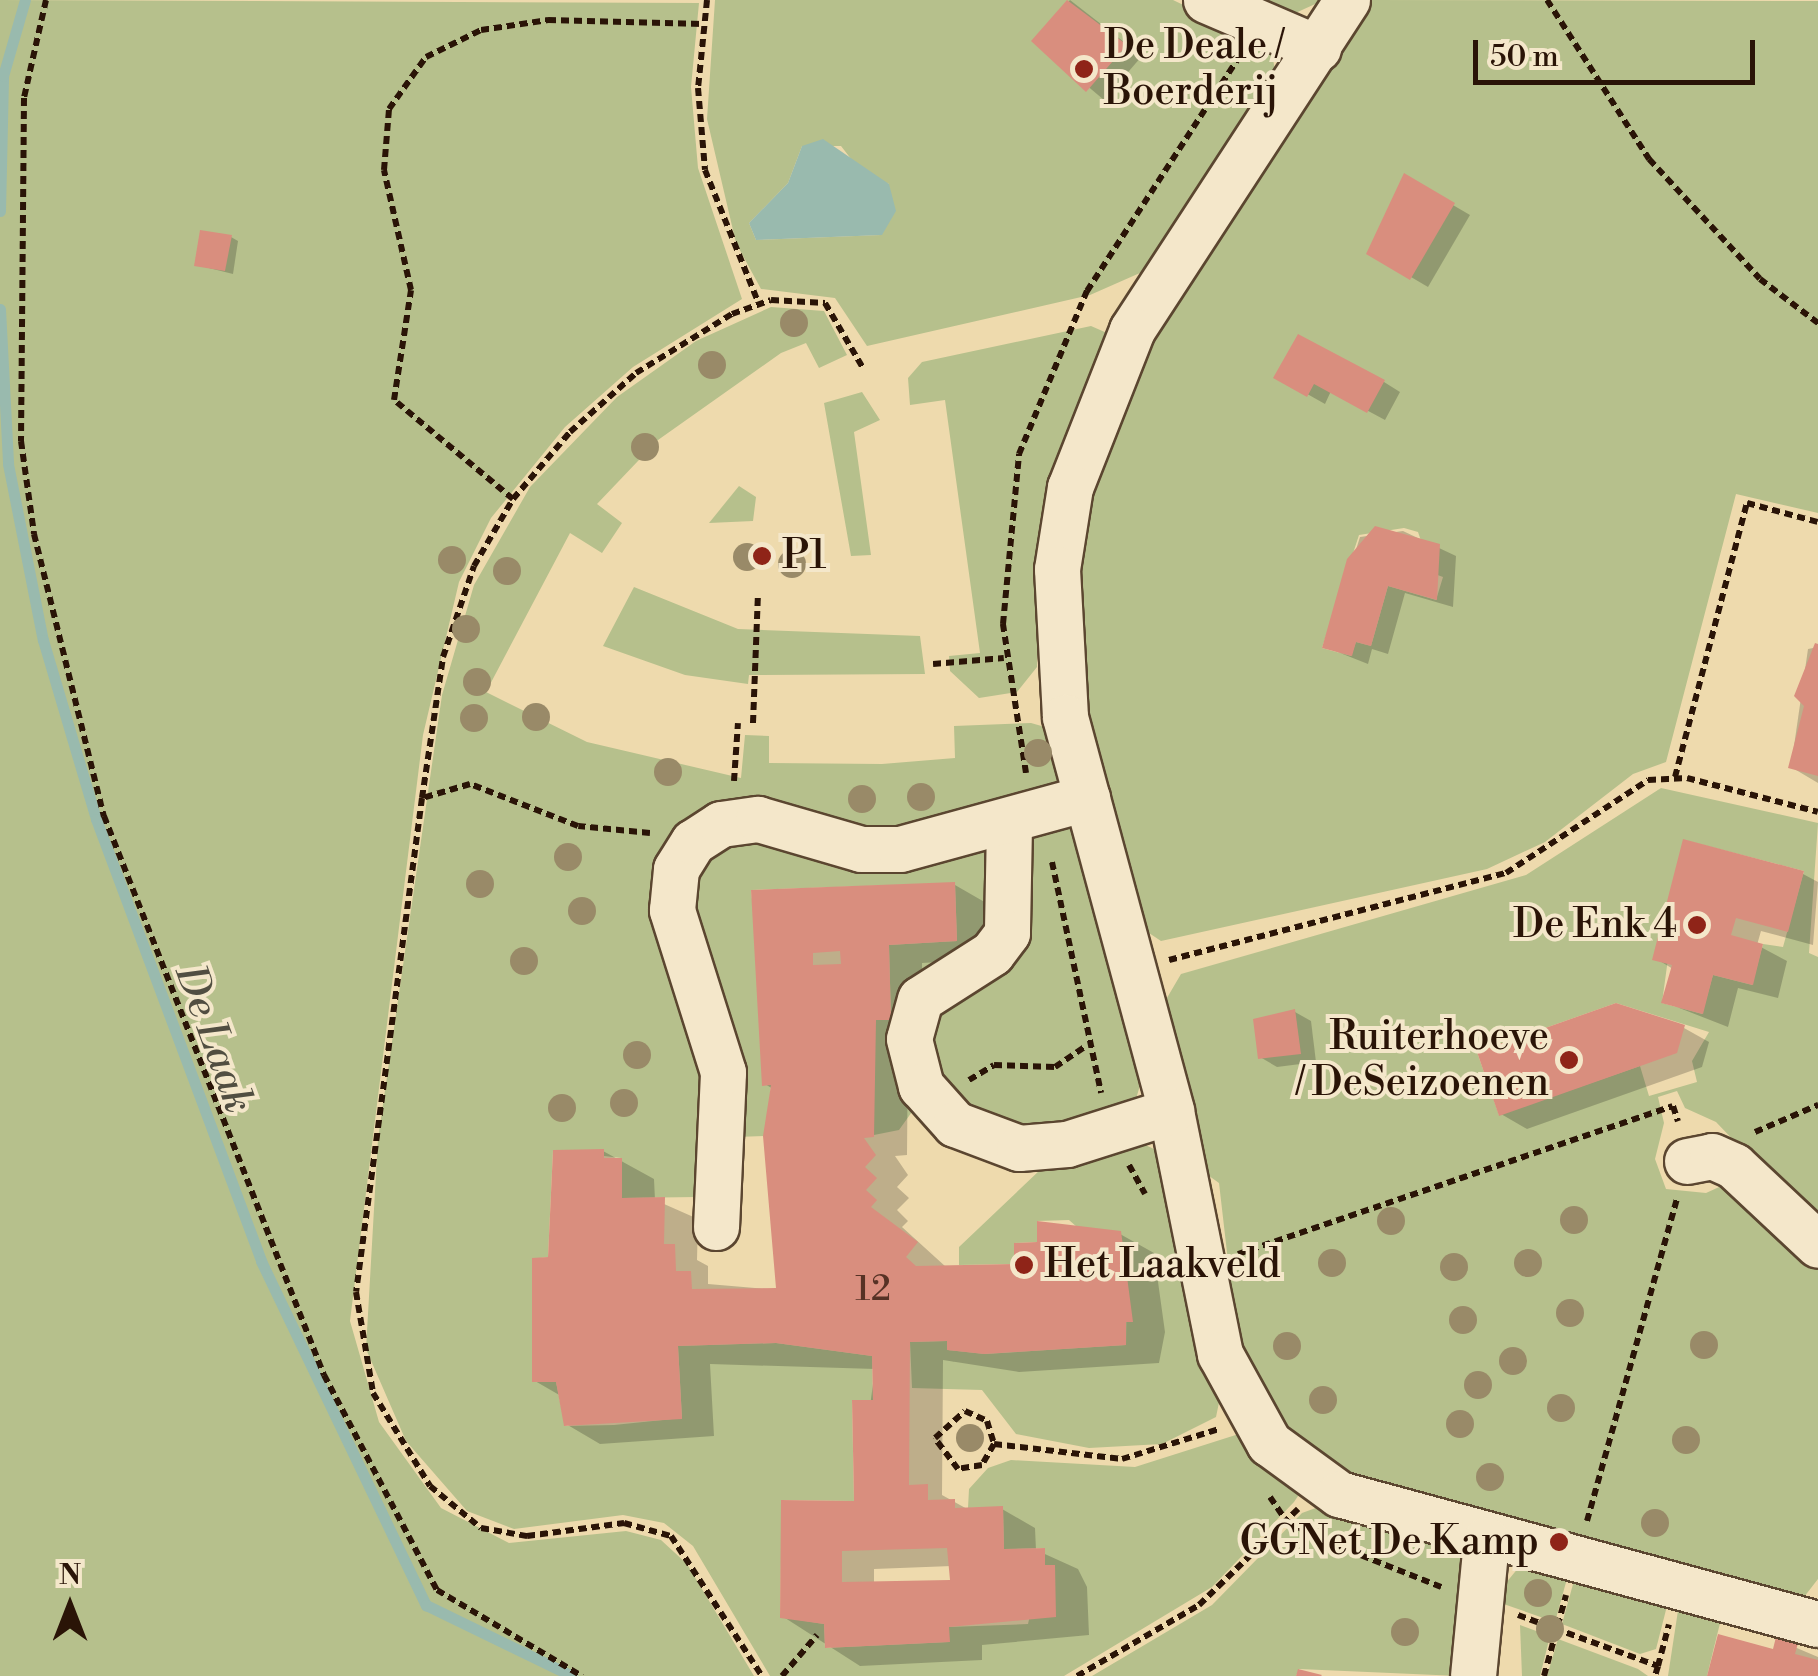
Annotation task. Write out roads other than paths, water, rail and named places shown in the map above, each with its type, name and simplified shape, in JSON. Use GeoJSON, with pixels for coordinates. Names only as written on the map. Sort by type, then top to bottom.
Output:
{"type":"FeatureCollection","features":[{"type":"Feature","properties":{"kind":"lane"},"geometry":{"type":"LineString","coordinates":[[1206,0],[1318,48]]}},
{"type":"Feature","properties":{"kind":"lane"},"geometry":{"type":"LineString","coordinates":[[1347,0],[1132,330],[1070,487],[1055,612],[1062,699],[1171,1111],[1200,1268],[1246,1412],[1321,1484],[1486,1540],[1818,1624]]}},
{"type":"Feature","properties":{"kind":"lane"},"geometry":{"type":"LineString","coordinates":[[716,1227],[723,1072],[672,910],[676,869],[719,825],[772,821],[880,850],[1010,826],[1086,798]]}},
{"type":"Feature","properties":{"kind":"lane"},"geometry":{"type":"LineString","coordinates":[[1010,826],[1007,933],[992,953],[928,990],[910,1026],[914,1069],[941,1111],[994,1144],[1044,1148],[1171,1111]]}},
{"type":"Feature","properties":{"kind":"lane"},"geometry":{"type":"LineString","coordinates":[[1687,1162],[1712,1156],[1734,1166],[1818,1245]]}},
{"type":"Feature","properties":{"kind":"lane"},"geometry":{"type":"LineString","coordinates":[[1473,1676],[1486,1540]]}},
{"type":"Feature","properties":{"kind":"water"},"geometry":{"type":"Polygon","coordinates":[[[823,139],[889,184],[896,211],[882,235],[756,240],[749,223],[788,183],[802,146],[823,139]]]}},
{"type":"Feature","properties":{"kind":"waterway","name":"De Laak"},"geometry":{"type":"LineString","coordinates":[[0,211],[3,76],[25,0]]}},
{"type":"Feature","properties":{"kind":"waterway","name":"De Laak"},"geometry":{"type":"LineString","coordinates":[[0,309],[8,464],[43,640],[96,819],[261,1261],[426,1605],[572,1676]]}},
{"type":"Feature","properties":{"kind":"place","name":"De Deale / Boerderij"},"geometry":{"type":"Point","coordinates":[1084,69]}},
{"type":"Feature","properties":{"kind":"place","name":"P1"},"geometry":{"type":"Point","coordinates":[762,556]}},
{"type":"Feature","properties":{"kind":"place","name":"De Enk 4"},"geometry":{"type":"Point","coordinates":[1697,925]}},
{"type":"Feature","properties":{"kind":"place","name":"Ruiterhoeve / DeSeizoenen"},"geometry":{"type":"Point","coordinates":[1569,1060]}},
{"type":"Feature","properties":{"kind":"place","name":"Het Laakveld"},"geometry":{"type":"Point","coordinates":[1024,1265]}},
{"type":"Feature","properties":{"kind":"place","name":"GGNet De Kamp"},"geometry":{"type":"Point","coordinates":[1559,1542]}}]}
